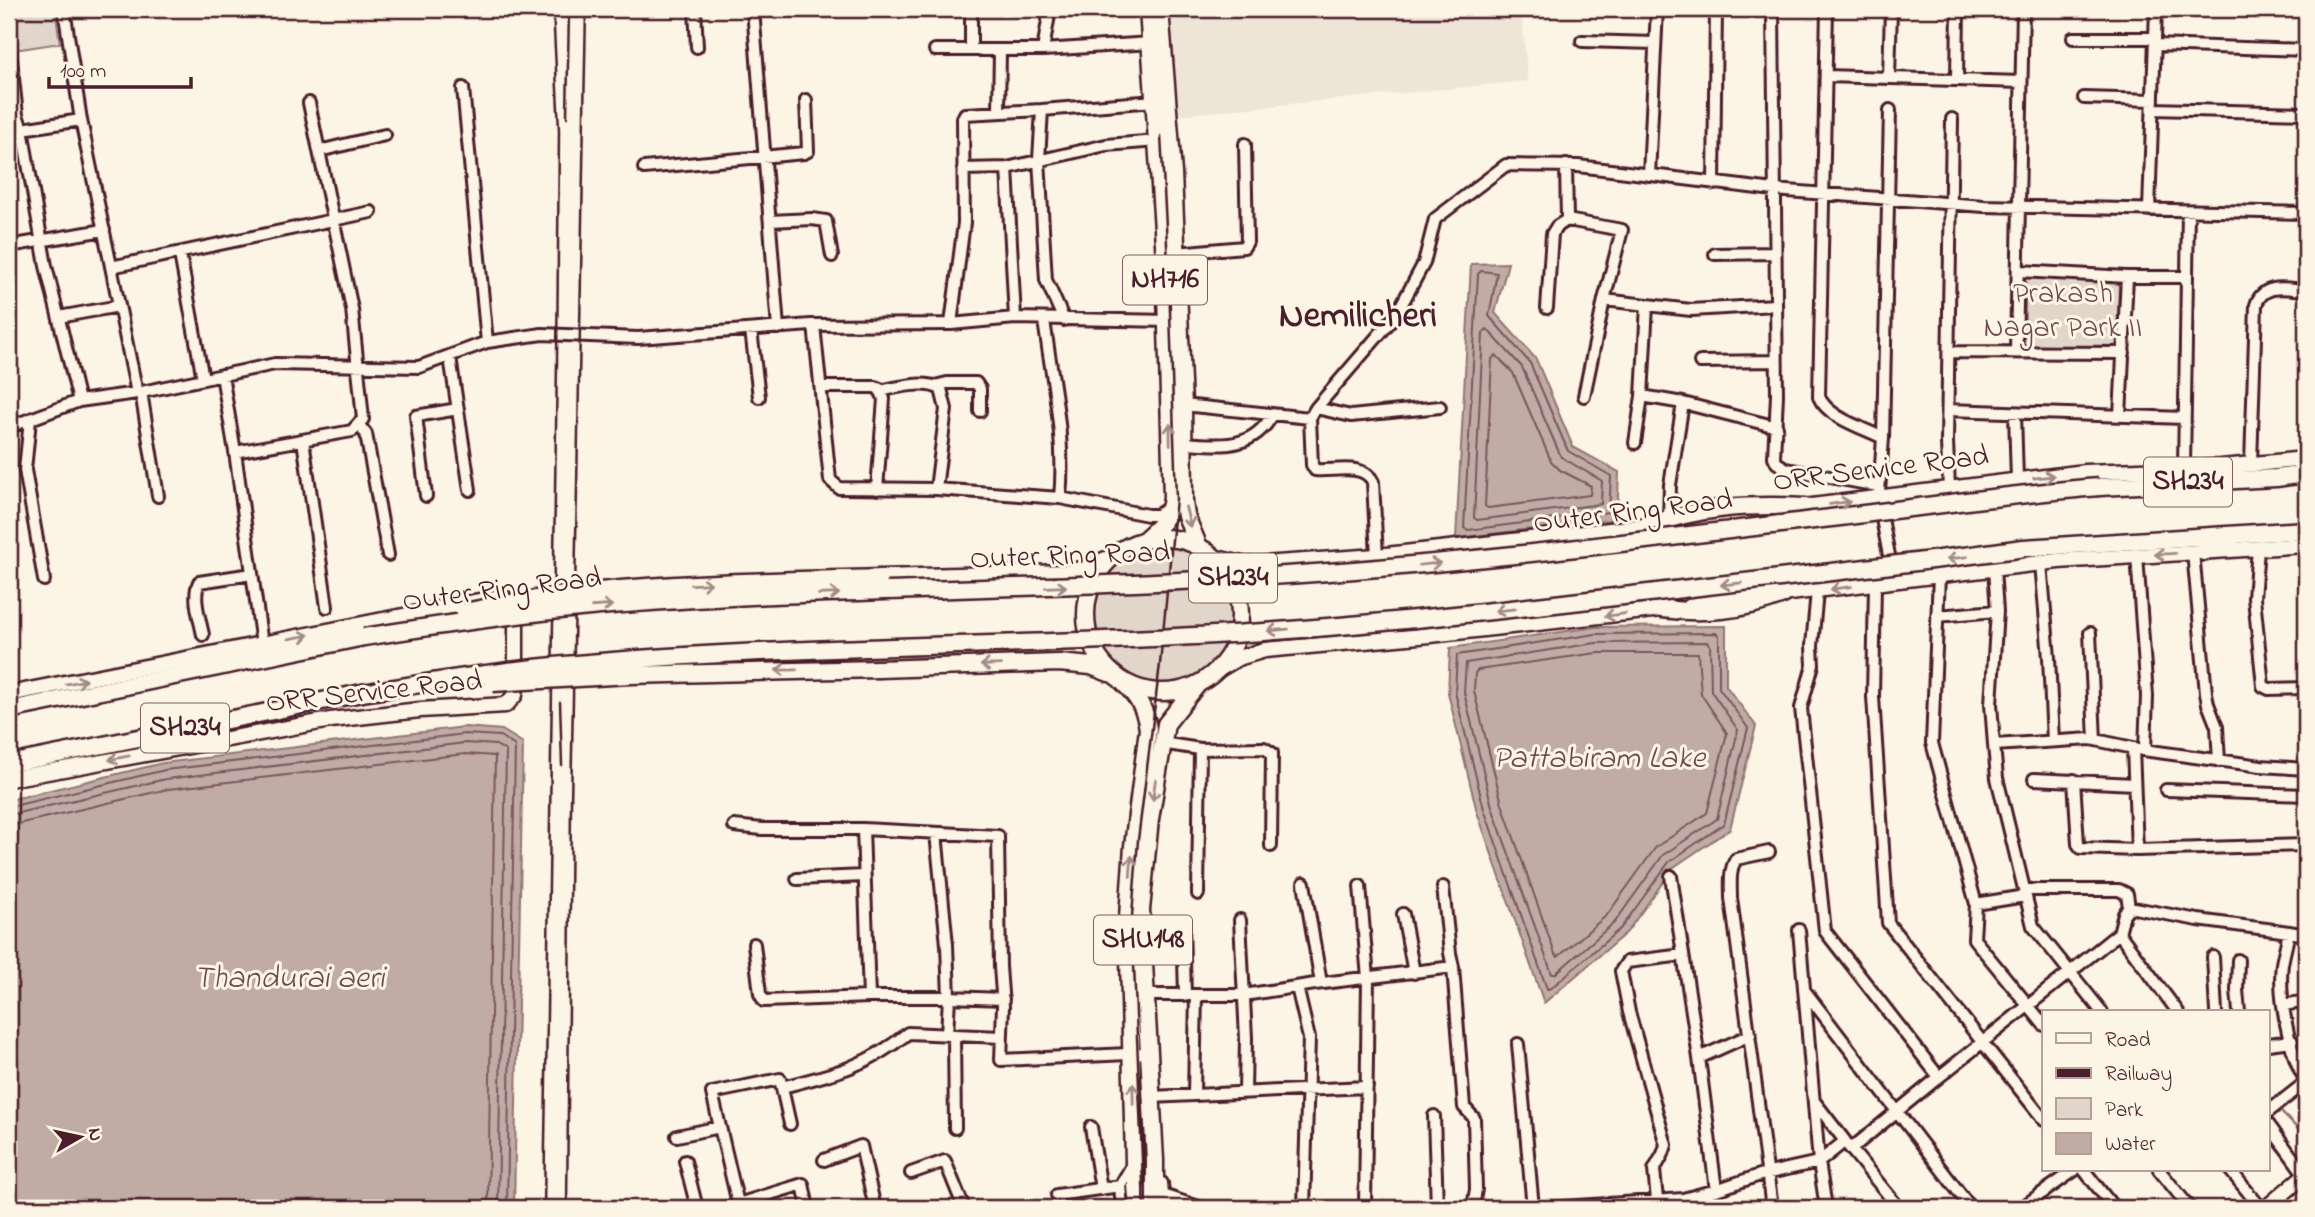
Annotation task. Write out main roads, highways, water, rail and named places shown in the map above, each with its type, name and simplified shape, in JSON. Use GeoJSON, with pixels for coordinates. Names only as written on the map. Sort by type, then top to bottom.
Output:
{"type":"FeatureCollection","features":[{"type":"Feature","properties":{"kind":"highway","name":"NH716"},"geometry":{"type":"LineString","coordinates":[[1148,9],[1173,321],[1184,405],[1186,516],[1199,547]]}},
{"type":"Feature","properties":{"kind":"highway","name":"NH716"},"geometry":{"type":"LineString","coordinates":[[1144,540],[1163,523],[1171,506],[1176,253],[1173,173],[1160,9]]}},
{"type":"Feature","properties":{"kind":"highway"},"geometry":{"type":"LineString","coordinates":[[2184,468],[2235,480]]}},
{"type":"Feature","properties":{"kind":"highway","name":"Outer Ring Road"},"geometry":{"type":"LineString","coordinates":[[16,708],[392,633],[504,616],[631,604],[1121,584],[1378,569],[1597,546],[2007,495],[2306,474]]}},
{"type":"Feature","properties":{"kind":"highway"},"geometry":{"type":"LineString","coordinates":[[1645,526],[1719,507],[1805,507]]}},
{"type":"Feature","properties":{"kind":"highway","name":"SH234"},"geometry":{"type":"LineString","coordinates":[[9,764],[373,691],[542,667],[828,649],[1247,633],[1514,609],[1879,568],[2024,548],[2306,530]]}},
{"type":"Feature","properties":{"kind":"highway"},"geometry":{"type":"LineString","coordinates":[[2198,552],[2243,535]]}},
{"type":"Feature","properties":{"kind":"highway"},"geometry":{"type":"LineString","coordinates":[[373,691],[630,675],[1059,663],[1091,666],[1150,691],[1166,692],[1197,685],[1216,671],[1231,651],[1240,616],[1232,581],[1213,557],[1199,547],[1172,538],[1144,540],[1092,568],[1069,573],[756,581],[631,589],[488,607],[392,633]]}},
{"type":"Feature","properties":{"kind":"highway"},"geometry":{"type":"LineString","coordinates":[[1117,553],[1098,574],[1088,598],[1086,611],[1094,650],[1119,679]]}},
{"type":"Feature","properties":{"kind":"highway"},"geometry":{"type":"LineString","coordinates":[[1662,609],[1690,612],[1726,611],[1760,604],[1783,595]]}},
{"type":"Feature","properties":{"kind":"highway","name":"SHU148"},"geometry":{"type":"LineString","coordinates":[[1119,679],[1139,699],[1146,714],[1148,729],[1133,846],[1128,916],[1140,1054],[1151,1097],[1159,1202]]}},
{"type":"Feature","properties":{"kind":"highway","name":"SHU148"},"geometry":{"type":"LineString","coordinates":[[1138,1208],[1134,1162],[1146,995],[1141,910],[1150,819],[1166,724],[1197,685]]}},
{"type":"Feature","properties":{"kind":"main road","name":"ORR Service Road"},"geometry":{"type":"LineString","coordinates":[[1213,557],[1240,564],[1281,556],[1377,556],[1805,507],[1879,492],[1949,488],[2085,472],[2251,464],[2306,458]]}},
{"type":"Feature","properties":{"kind":"main road"},"geometry":{"type":"LineString","coordinates":[[1783,595],[2041,563],[2306,545]]}},
{"type":"Feature","properties":{"kind":"main road","name":"ORR Service Road"},"geometry":{"type":"LineString","coordinates":[[9,694],[503,597],[510,600],[516,612],[515,695],[506,705],[420,710],[331,720],[9,779]]}},
{"type":"Feature","properties":{"kind":"main road"},"geometry":{"type":"LineString","coordinates":[[1216,671],[1250,654],[1293,647],[1662,609]]}},
{"type":"Feature","properties":{"kind":"main road"},"geometry":{"type":"LineString","coordinates":[[2263,1208],[2306,1175]]}},
{"type":"Feature","properties":{"kind":"water"},"geometry":{"type":"Polygon","coordinates":[[[1508,263],[1495,313],[1536,359],[1573,447],[1619,472],[1617,519],[1456,538],[1471,264],[1508,263]]]}},
{"type":"Feature","properties":{"kind":"water","name":"Pattabiram Lake"},"geometry":{"type":"Polygon","coordinates":[[[1726,626],[1726,686],[1756,726],[1730,829],[1674,867],[1627,932],[1544,1003],[1477,812],[1448,693],[1450,648],[1595,627],[1726,626]]]}},
{"type":"Feature","properties":{"kind":"water","name":"Thandurai aeri"},"geometry":{"type":"Polygon","coordinates":[[[465,727],[502,730],[523,743],[514,1208],[9,1208],[9,800],[163,763],[465,727]]]}},
{"type":"Feature","properties":{"kind":"waterway"},"geometry":{"type":"LineString","coordinates":[[2142,955],[2183,1010]]}},
{"type":"Feature","properties":{"kind":"waterway"},"geometry":{"type":"LineString","coordinates":[[2278,1109],[2306,1137]]}},
{"type":"Feature","properties":{"kind":"railway"},"geometry":{"type":"LineString","coordinates":[[544,1208],[559,130],[553,9]]}},
{"type":"Feature","properties":{"kind":"railway"},"geometry":{"type":"LineString","coordinates":[[567,117],[569,9]]}},
{"type":"Feature","properties":{"kind":"railway"},"geometry":{"type":"LineString","coordinates":[[567,1208],[571,805],[586,9]]}},
{"type":"Feature","properties":{"kind":"railway"},"geometry":{"type":"LineString","coordinates":[[1144,1208],[1132,916],[1176,499],[1161,136]]}},
{"type":"Feature","properties":{"kind":"railway"},"geometry":{"type":"LineString","coordinates":[[560,702],[562,765]]}},
{"type":"Feature","properties":{"kind":"district","name":"Nemilicheri"},"geometry":{"type":"Point","coordinates":[1358,317]}},
{"type":"Feature","properties":{"kind":"park label","name":"Prakash Nagar Park II"},"geometry":{"type":"Point","coordinates":[2063,312]}}]}
